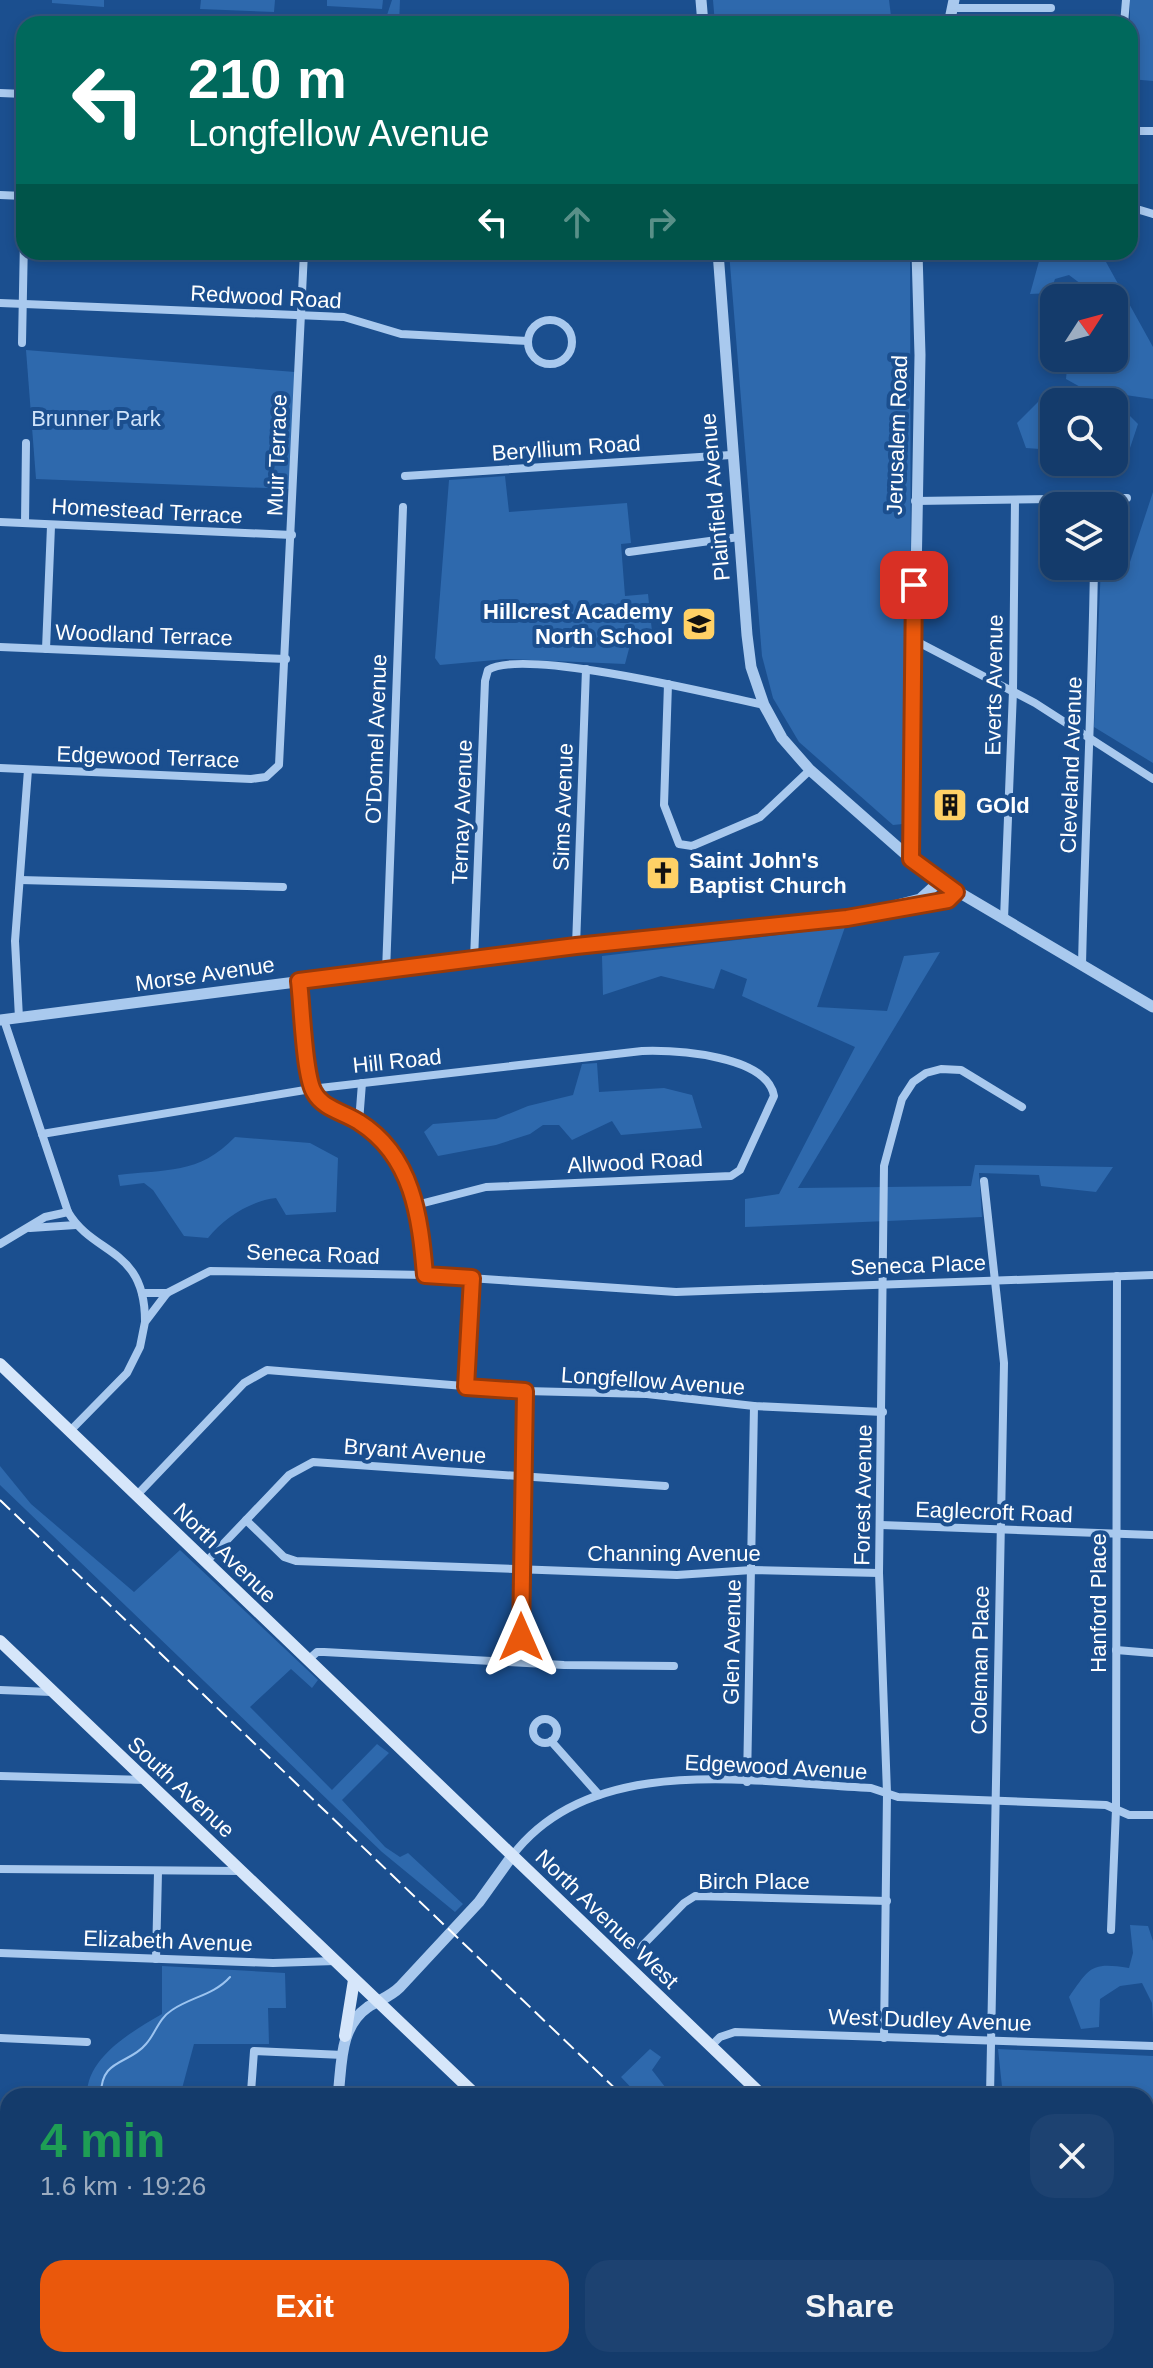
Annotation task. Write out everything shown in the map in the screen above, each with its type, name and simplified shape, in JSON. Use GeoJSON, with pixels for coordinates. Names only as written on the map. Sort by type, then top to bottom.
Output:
{"type":"FeatureCollection","features":[{"type":"Feature","properties":{"kind":"main road","name":"North Avenue"},"geometry":{"type":"LineString","coordinates":[[0,1364],[423,1770]]}},
{"type":"Feature","properties":{"kind":"main road","name":"South Avenue"},"geometry":{"type":"LineString","coordinates":[[0,1641],[468,2088]]}},
{"type":"Feature","properties":{"kind":"main road","name":"North Avenue West"},"geometry":{"type":"LineString","coordinates":[[423,1770],[755,2088]]}},
{"type":"Feature","properties":{"kind":"main road"},"geometry":{"type":"LineString","coordinates":[[345,2036],[354,1980]]}},
{"type":"Feature","properties":{"kind":"street"},"geometry":{"type":"LineString","coordinates":[[953,4],[1051,8]]}},
{"type":"Feature","properties":{"kind":"street"},"geometry":{"type":"LineString","coordinates":[[22,343],[24,260]]}},
{"type":"Feature","properties":{"kind":"street","name":"Muir Terrace"},"geometry":{"type":"LineString","coordinates":[[286,659],[304,260]]}},
{"type":"Feature","properties":{"kind":"street","name":"Plainfield Avenue"},"geometry":{"type":"LineString","coordinates":[[719,260],[731,455],[749,654],[764,705],[782,738],[810,770],[940,881],[1153,1007]]}},
{"type":"Feature","properties":{"kind":"street","name":"Jerusalem Road"},"geometry":{"type":"LineString","coordinates":[[911,859],[920,355],[917,260]]}},
{"type":"Feature","properties":{"kind":"street","name":"Redwood Road"},"geometry":{"type":"LineString","coordinates":[[0,303],[344,317],[401,334],[528,341]]}},
{"type":"Feature","properties":{"kind":"street"},"geometry":{"type":"LineString","coordinates":[[548,320],[565,325],[572,342],[563,359],[548,363],[535,358],[528,341],[535,325],[548,320]]}},
{"type":"Feature","properties":{"kind":"street"},"geometry":{"type":"LineString","coordinates":[[25,523],[26,443]]}},
{"type":"Feature","properties":{"kind":"street","name":"Beryllium Road"},"geometry":{"type":"LineString","coordinates":[[405,476],[731,455]]}},
{"type":"Feature","properties":{"kind":"street","name":"Everts Avenue"},"geometry":{"type":"LineString","coordinates":[[1004,919],[1013,691],[1015,500]]}},
{"type":"Feature","properties":{"kind":"street"},"geometry":{"type":"LineString","coordinates":[[915,501],[1040,501]]}},
{"type":"Feature","properties":{"kind":"street","name":"O'Donnel Avenue"},"geometry":{"type":"LineString","coordinates":[[386,972],[403,507]]}},
{"type":"Feature","properties":{"kind":"street","name":"Homestead Terrace"},"geometry":{"type":"LineString","coordinates":[[0,522],[292,535]]}},
{"type":"Feature","properties":{"kind":"street"},"geometry":{"type":"LineString","coordinates":[[46,649],[51,526]]}},
{"type":"Feature","properties":{"kind":"street"},"geometry":{"type":"LineString","coordinates":[[629,552],[739,537]]}},
{"type":"Feature","properties":{"kind":"street","name":"Cleveland Avenue"},"geometry":{"type":"LineString","coordinates":[[1082,965],[1086,806],[1092,740],[1094,580]]}},
{"type":"Feature","properties":{"kind":"street"},"geometry":{"type":"LineString","coordinates":[[913,640],[1013,691],[1153,779]]}},
{"type":"Feature","properties":{"kind":"street","name":"Woodland Terrace"},"geometry":{"type":"LineString","coordinates":[[0,647],[286,659]]}},
{"type":"Feature","properties":{"kind":"street","name":"Edgewood Terrace"},"geometry":{"type":"LineString","coordinates":[[0,768],[251,779],[266,777],[276,770],[282,756],[286,659]]}},
{"type":"Feature","properties":{"kind":"street","name":"Ternay Avenue"},"geometry":{"type":"LineString","coordinates":[[474,960],[485,681],[492,667],[504,665],[586,669]]}},
{"type":"Feature","properties":{"kind":"street"},"geometry":{"type":"LineString","coordinates":[[586,669],[764,705]]}},
{"type":"Feature","properties":{"kind":"street","name":"Sims Avenue"},"geometry":{"type":"LineString","coordinates":[[576,946],[586,669]]}},
{"type":"Feature","properties":{"kind":"street"},"geometry":{"type":"LineString","coordinates":[[668,684],[664,805],[679,844],[692,846],[760,817],[810,770]]}},
{"type":"Feature","properties":{"kind":"street"},"geometry":{"type":"LineString","coordinates":[[19,1018],[15,941],[28,770]]}},
{"type":"Feature","properties":{"kind":"street"},"geometry":{"type":"LineString","coordinates":[[20,880],[283,887]]}},
{"type":"Feature","properties":{"kind":"street","name":"Morse Avenue"},"geometry":{"type":"LineString","coordinates":[[892,908],[928,895],[940,881]]}},
{"type":"Feature","properties":{"kind":"street","name":"Morse Avenue"},"geometry":{"type":"LineString","coordinates":[[2,1020],[576,946],[847,918],[892,908],[940,903],[956,892]]}},
{"type":"Feature","properties":{"kind":"street"},"geometry":{"type":"LineString","coordinates":[[299,981],[311,1089],[324,1104],[359,1122],[388,1145],[416,1205],[425,1275]]}},
{"type":"Feature","properties":{"kind":"street"},"geometry":{"type":"LineString","coordinates":[[2,1020],[68,1212],[76,1225],[121,1257],[142,1293],[145,1322]]}},
{"type":"Feature","properties":{"kind":"street","name":"Hill Road"},"geometry":{"type":"LineString","coordinates":[[42,1134],[311,1089],[663,1050],[683,1051],[756,1069]]}},
{"type":"Feature","properties":{"kind":"street","name":"Forest Avenue"},"geometry":{"type":"LineString","coordinates":[[884,2038],[887,1793],[879,1573],[885,1285],[884,1166],[894,1121],[907,1090],[926,1073],[951,1068],[971,1074],[1022,1107]]}},
{"type":"Feature","properties":{"kind":"street","name":"Allwood Road"},"geometry":{"type":"LineString","coordinates":[[416,1205],[486,1187],[731,1176],[740,1170],[774,1096],[773,1086],[756,1069]]}},
{"type":"Feature","properties":{"kind":"street"},"geometry":{"type":"LineString","coordinates":[[359,1122],[362,1083]]}},
{"type":"Feature","properties":{"kind":"street","name":"Coleman Place"},"geometry":{"type":"LineString","coordinates":[[984,1181],[1004,1363],[990,2088]]}},
{"type":"Feature","properties":{"kind":"street"},"geometry":{"type":"LineString","coordinates":[[0,1244],[45,1217],[68,1212]]}},
{"type":"Feature","properties":{"kind":"street"},"geometry":{"type":"LineString","coordinates":[[30,1228],[76,1225]]}},
{"type":"Feature","properties":{"kind":"street","name":"Seneca Road"},"geometry":{"type":"LineString","coordinates":[[70,1431],[127,1373],[138,1354],[145,1322],[167,1293],[197,1275],[225,1269],[425,1275],[683,1292]]}},
{"type":"Feature","properties":{"kind":"street","name":"Seneca Place"},"geometry":{"type":"LineString","coordinates":[[683,1292],[1153,1275]]}},
{"type":"Feature","properties":{"kind":"street","name":"Hanford Place"},"geometry":{"type":"LineString","coordinates":[[1111,1930],[1116,1809],[1117,1276]]}},
{"type":"Feature","properties":{"kind":"street"},"geometry":{"type":"LineString","coordinates":[[466,1387],[472,1278]]}},
{"type":"Feature","properties":{"kind":"street"},"geometry":{"type":"LineString","coordinates":[[142,1293],[167,1293]]}},
{"type":"Feature","properties":{"kind":"street","name":"Longfellow Avenue"},"geometry":{"type":"LineString","coordinates":[[137,1495],[244,1383],[267,1370],[466,1387],[647,1394],[754,1406],[883,1412]]}},
{"type":"Feature","properties":{"kind":"street"},"geometry":{"type":"LineString","coordinates":[[521,1661],[525,1391]]}},
{"type":"Feature","properties":{"kind":"street","name":"Glen Avenue"},"geometry":{"type":"LineString","coordinates":[[747,1782],[754,1406]]}},
{"type":"Feature","properties":{"kind":"street","name":"Bryant Avenue"},"geometry":{"type":"LineString","coordinates":[[246,1520],[289,1475],[306,1464],[665,1486]]}},
{"type":"Feature","properties":{"kind":"street"},"geometry":{"type":"LineString","coordinates":[[206,1562],[246,1520]]}},
{"type":"Feature","properties":{"kind":"street","name":"Channing Avenue"},"geometry":{"type":"LineString","coordinates":[[246,1520],[289,1560],[677,1575],[752,1570],[879,1573]]}},
{"type":"Feature","properties":{"kind":"street","name":"Eaglecroft Road"},"geometry":{"type":"LineString","coordinates":[[881,1525],[1153,1535]]}},
{"type":"Feature","properties":{"kind":"street"},"geometry":{"type":"LineString","coordinates":[[1116,1650],[1153,1653]]}},
{"type":"Feature","properties":{"kind":"street"},"geometry":{"type":"LineString","coordinates":[[308,1660],[317,1652],[324,1652],[674,1666]]}},
{"type":"Feature","properties":{"kind":"street"},"geometry":{"type":"LineString","coordinates":[[0,1690],[52,1692]]}},
{"type":"Feature","properties":{"kind":"street"},"geometry":{"type":"LineString","coordinates":[[551,1741],[599,1795]]}},
{"type":"Feature","properties":{"kind":"street"},"geometry":{"type":"LineString","coordinates":[[0,1776],[146,1780]]}},
{"type":"Feature","properties":{"kind":"street","name":"Edgewood Avenue"},"geometry":{"type":"LineString","coordinates":[[512,1856],[545,1825],[599,1795],[662,1781],[871,1788],[898,1797],[1106,1805],[1129,1815],[1153,1815]]}},
{"type":"Feature","properties":{"kind":"street"},"geometry":{"type":"LineString","coordinates":[[339,2088],[345,2036],[357,2017],[391,1996],[479,1902],[512,1856]]}},
{"type":"Feature","properties":{"kind":"street"},"geometry":{"type":"LineString","coordinates":[[0,1869],[241,1871]]}},
{"type":"Feature","properties":{"kind":"street"},"geometry":{"type":"LineString","coordinates":[[156,1959],[158,1872]]}},
{"type":"Feature","properties":{"kind":"street","name":"Birch Place"},"geometry":{"type":"LineString","coordinates":[[641,1947],[684,1903],[695,1896],[887,1901]]}},
{"type":"Feature","properties":{"kind":"street","name":"Elizabeth Avenue"},"geometry":{"type":"LineString","coordinates":[[0,1953],[273,1963],[335,1961]]}},
{"type":"Feature","properties":{"kind":"street","name":"West Dudley Avenue"},"geometry":{"type":"LineString","coordinates":[[711,2046],[727,2033],[1153,2046]]}},
{"type":"Feature","properties":{"kind":"street"},"geometry":{"type":"LineString","coordinates":[[0,2038],[87,2042]]}},
{"type":"Feature","properties":{"kind":"street"},"geometry":{"type":"LineString","coordinates":[[251,2088],[254,2051],[343,2055]]}},
{"type":"Feature","properties":{"kind":"green space"},"geometry":{"type":"Polygon","coordinates":[[[52,0],[104,0],[104,7],[52,3],[52,0]]]}},
{"type":"Feature","properties":{"kind":"green space"},"geometry":{"type":"Polygon","coordinates":[[[201,0],[275,0],[274,12],[200,9],[201,0]]]}},
{"type":"Feature","properties":{"kind":"green space"},"geometry":{"type":"Polygon","coordinates":[[[327,0],[383,0],[382,9],[327,6],[327,0]]]}},
{"type":"Feature","properties":{"kind":"green space"},"geometry":{"type":"Polygon","coordinates":[[[392,0],[400,0],[399,16],[387,16],[392,0]]]}},
{"type":"Feature","properties":{"kind":"green space"},"geometry":{"type":"Polygon","coordinates":[[[713,0],[889,0],[891,16],[714,16],[713,0]]]}},
{"type":"Feature","properties":{"kind":"green space"},"geometry":{"type":"Polygon","coordinates":[[[1130,0],[1153,0],[1153,81],[1138,80],[1138,16],[1130,16],[1130,0]]]}},
{"type":"Feature","properties":{"kind":"green space"},"geometry":{"type":"Polygon","coordinates":[[[730,260],[910,260],[911,646],[903,824],[893,825],[799,742],[773,698],[762,656],[730,260]]]}},
{"type":"Feature","properties":{"kind":"green space"},"geometry":{"type":"Polygon","coordinates":[[[1039,260],[1106,262],[1118,284],[1081,284],[1069,275],[1055,279],[1053,284],[1040,284],[1040,294],[1030,294],[1039,260]]]}},
{"type":"Feature","properties":{"kind":"green space"},"geometry":{"type":"Polygon","coordinates":[[[1128,302],[1153,347],[1153,399],[1128,395],[1128,388],[1082,388],[1066,379],[1067,372],[1128,372],[1128,302]]]}},
{"type":"Feature","properties":{"kind":"green space","name":"Brunner Park"},"geometry":{"type":"Polygon","coordinates":[[[26,350],[295,372],[290,489],[36,479],[26,350]]]}},
{"type":"Feature","properties":{"kind":"green space"},"geometry":{"type":"Polygon","coordinates":[[[1040,400],[1040,449],[1026,448],[1017,423],[1040,400]]]}},
{"type":"Feature","properties":{"kind":"green space"},"geometry":{"type":"Polygon","coordinates":[[[1128,414],[1138,424],[1128,449],[1128,414]]]}},
{"type":"Feature","properties":{"kind":"green space"},"geometry":{"type":"Polygon","coordinates":[[[505,476],[509,512],[627,503],[631,543],[621,544],[625,596],[648,594],[653,641],[630,645],[625,664],[506,659],[440,665],[435,658],[449,480],[505,476]]]}},
{"type":"Feature","properties":{"kind":"green space"},"geometry":{"type":"Polygon","coordinates":[[[1153,492],[1153,763],[1094,727],[1100,580],[1128,580],[1129,565],[1153,492]]]}},
{"type":"Feature","properties":{"kind":"green space"},"geometry":{"type":"Polygon","coordinates":[[[845,927],[817,1007],[887,1011],[904,956],[940,952],[798,1188],[971,1186],[975,1165],[1113,1167],[1096,1192],[1041,1186],[1039,1175],[979,1173],[982,1217],[745,1227],[745,1199],[779,1194],[855,1047],[742,996],[747,979],[721,969],[714,989],[661,976],[603,995],[602,956],[845,927]]]}},
{"type":"Feature","properties":{"kind":"green space"},"geometry":{"type":"Polygon","coordinates":[[[597,1063],[599,1092],[664,1088],[692,1095],[702,1128],[621,1135],[612,1121],[572,1140],[559,1125],[543,1125],[530,1134],[496,1145],[438,1156],[424,1132],[433,1124],[496,1119],[528,1106],[573,1095],[582,1064],[597,1063]]]}},
{"type":"Feature","properties":{"kind":"green space"},"geometry":{"type":"Polygon","coordinates":[[[235,1137],[310,1143],[338,1158],[336,1212],[286,1215],[276,1198],[238,1212],[208,1238],[184,1236],[153,1190],[144,1183],[120,1186],[118,1175],[195,1164],[222,1149],[235,1137]]]}},
{"type":"Feature","properties":{"kind":"green space"},"geometry":{"type":"Polygon","coordinates":[[[0,1466],[31,1504],[134,1592],[180,1550],[318,1680],[312,1688],[291,1669],[250,1707],[332,1790],[377,1744],[389,1753],[342,1800],[385,1847],[400,1857],[408,1853],[463,1904],[455,1912],[382,1852],[0,1485],[0,1466]]]}},
{"type":"Feature","properties":{"kind":"green space"},"geometry":{"type":"Polygon","coordinates":[[[1130,1925],[1148,1926],[1153,1941],[1153,2023],[1152,2003],[1142,1983],[1120,1986],[1100,1999],[1099,2027],[1081,2029],[1069,1997],[1093,1969],[1107,1966],[1129,1968],[1133,1953],[1130,1925]]]}},
{"type":"Feature","properties":{"kind":"green space"},"geometry":{"type":"Polygon","coordinates":[[[162,1966],[285,1973],[286,2008],[268,2008],[269,2044],[194,2044],[182,2088],[88,2088],[102,2058],[124,2038],[162,2014],[162,1966]]]}},
{"type":"Feature","properties":{"kind":"green space"},"geometry":{"type":"Polygon","coordinates":[[[650,2049],[661,2057],[652,2070],[666,2088],[631,2088],[621,2077],[650,2049]]]}},
{"type":"Feature","properties":{"kind":"green space"},"geometry":{"type":"Polygon","coordinates":[[[998,2049],[1153,2056],[1153,2088],[1002,2088],[998,2049]]]}},
{"type":"Feature","properties":{"kind":"waterway"},"geometry":{"type":"LineString","coordinates":[[102,2088],[110,2068],[139,2051],[167,2014],[217,1988],[230,1977]]}},
{"type":"Feature","properties":{"kind":"railway"},"geometry":{"type":"LineString","coordinates":[[0,1500],[615,2088]]}},
{"type":"Feature","properties":{"kind":"place","name":"Hillcrest Academy North School"},"geometry":{"type":"Point","coordinates":[699,624]}},
{"type":"Feature","properties":{"kind":"place","name":"GOld"},"geometry":{"type":"Point","coordinates":[950,805]}},
{"type":"Feature","properties":{"kind":"place","name":"Saint John's Baptist Church"},"geometry":{"type":"Point","coordinates":[663,873]}},
{"type":"Feature","properties":{"kind":"route"},"geometry":{"type":"LineString","coordinates":[[521,1637],[525,1391],[466,1387],[472,1278],[425,1275],[416,1205],[397,1159],[388,1145],[359,1122],[324,1104],[311,1089],[299,981],[576,946],[847,918],[948,900],[956,892],[911,859],[914,585]]}}]}
